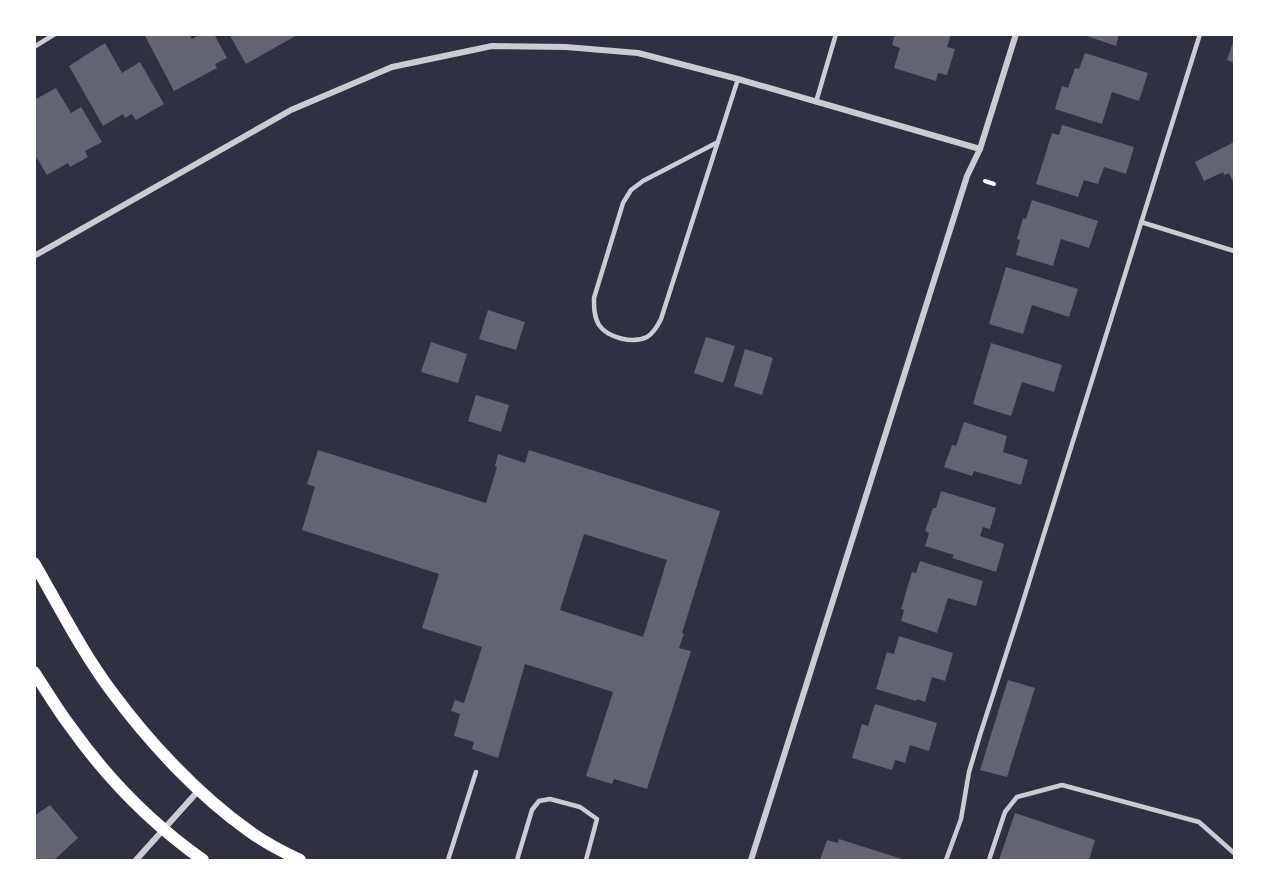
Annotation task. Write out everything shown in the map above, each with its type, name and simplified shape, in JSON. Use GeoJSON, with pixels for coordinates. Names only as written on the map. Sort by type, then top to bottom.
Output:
{"type":"FeatureCollection","features":[{"type":"Feature","properties":{"kind":"main road"},"geometry":{"type":"LineString","coordinates":[[34,563],[79,642],[111,691],[139,725],[198,790],[250,832],[299,860]]}},
{"type":"Feature","properties":{"kind":"main road"},"geometry":{"type":"LineString","coordinates":[[34,672],[70,727],[117,784],[164,830],[203,861]]}},
{"type":"Feature","properties":{"kind":"street"},"geometry":{"type":"LineString","coordinates":[[751,861],[966,176],[980,149],[1016,34]]}},
{"type":"Feature","properties":{"kind":"street"},"geometry":{"type":"LineString","coordinates":[[34,256],[291,110],[392,67],[492,46],[566,47],[638,53],[738,79],[980,149]]}},
{"type":"Feature","properties":{"kind":"street"},"geometry":{"type":"LineString","coordinates":[[135,861],[198,790]]}},
{"type":"Feature","properties":{"kind":"lane"},"geometry":{"type":"LineString","coordinates":[[34,47],[55,34]]}},
{"type":"Feature","properties":{"kind":"lane"},"geometry":{"type":"LineString","coordinates":[[816,102],[836,34]]}},
{"type":"Feature","properties":{"kind":"lane"},"geometry":{"type":"LineString","coordinates":[[946,861],[961,819],[969,772],[980,735],[1200,34]]}},
{"type":"Feature","properties":{"kind":"lane"},"geometry":{"type":"LineString","coordinates":[[718,141],[643,181],[631,190],[623,203],[594,298],[594,312],[599,326],[613,336],[627,340],[645,338],[655,329],[661,319],[738,79]]}},
{"type":"Feature","properties":{"kind":"lane"},"geometry":{"type":"LineString","coordinates":[[1141,222],[1234,250]]}},
{"type":"Feature","properties":{"kind":"lane"},"geometry":{"type":"LineString","coordinates":[[448,861],[476,772]]}},
{"type":"Feature","properties":{"kind":"lane"},"geometry":{"type":"LineString","coordinates":[[989,861],[1005,812],[1017,796],[1062,785],[1199,822],[1234,853]]}},
{"type":"Feature","properties":{"kind":"lane"},"geometry":{"type":"LineString","coordinates":[[517,861],[532,810],[539,801],[550,799],[580,807],[597,819],[586,861]]}},
{"type":"Feature","properties":{"kind":"path"},"geometry":{"type":"LineString","coordinates":[[985,181],[994,184]]}},
{"type":"Feature","properties":{"kind":"building"},"geometry":{"type":"Polygon","coordinates":[[[144,34],[189,34],[192,39],[201,34],[214,34],[227,58],[215,64],[217,68],[174,91],[144,34]]]}},
{"type":"Feature","properties":{"kind":"building"},"geometry":{"type":"Polygon","coordinates":[[[229,34],[299,34],[246,64],[229,34]]]}},
{"type":"Feature","properties":{"kind":"building"},"geometry":{"type":"Polygon","coordinates":[[[895,34],[951,34],[947,47],[955,49],[947,75],[938,73],[936,81],[894,68],[900,48],[892,45],[895,34]]]}},
{"type":"Feature","properties":{"kind":"building"},"geometry":{"type":"Polygon","coordinates":[[[1081,34],[1119,34],[1116,46],[1081,34]]]}},
{"type":"Feature","properties":{"kind":"building"},"geometry":{"type":"Polygon","coordinates":[[[1234,39],[1234,63],[1227,60],[1234,39]]]}},
{"type":"Feature","properties":{"kind":"building"},"geometry":{"type":"Polygon","coordinates":[[[105,43],[122,73],[140,62],[164,104],[136,120],[132,114],[125,118],[123,114],[103,126],[69,66],[105,43]]]}},
{"type":"Feature","properties":{"kind":"building"},"geometry":{"type":"Polygon","coordinates":[[[1085,53],[1148,73],[1139,101],[1112,92],[1102,124],[1055,109],[1062,86],[1068,88],[1075,68],[1079,69],[1085,53]]]}},
{"type":"Feature","properties":{"kind":"building"},"geometry":{"type":"Polygon","coordinates":[[[56,88],[71,113],[81,107],[102,142],[85,151],[88,157],[70,167],[68,163],[47,175],[34,153],[34,100],[56,88]]]}},
{"type":"Feature","properties":{"kind":"building"},"geometry":{"type":"Polygon","coordinates":[[[1062,125],[1134,147],[1126,174],[1104,167],[1098,184],[1084,180],[1078,197],[1036,184],[1052,133],[1059,135],[1062,125]]]}},
{"type":"Feature","properties":{"kind":"building"},"geometry":{"type":"Polygon","coordinates":[[[1234,142],[1234,184],[1229,173],[1224,175],[1223,172],[1204,181],[1195,162],[1234,142]]]}},
{"type":"Feature","properties":{"kind":"building"},"geometry":{"type":"Polygon","coordinates":[[[1032,200],[1098,221],[1089,248],[1061,239],[1053,266],[1016,255],[1020,240],[1017,239],[1023,218],[1026,219],[1032,200]]]}},
{"type":"Feature","properties":{"kind":"building"},"geometry":{"type":"Polygon","coordinates":[[[1006,267],[1078,289],[1069,317],[1032,305],[1023,334],[989,324],[1006,267]]]}},
{"type":"Feature","properties":{"kind":"building"},"geometry":{"type":"Polygon","coordinates":[[[488,310],[525,322],[516,350],[479,339],[488,310]]]}},
{"type":"Feature","properties":{"kind":"building"},"geometry":{"type":"Polygon","coordinates":[[[706,337],[735,346],[723,383],[694,373],[706,337]]]}},
{"type":"Feature","properties":{"kind":"building"},"geometry":{"type":"Polygon","coordinates":[[[431,342],[467,354],[458,383],[421,372],[431,342]]]}},
{"type":"Feature","properties":{"kind":"building"},"geometry":{"type":"Polygon","coordinates":[[[991,343],[1062,365],[1054,392],[1022,382],[1011,416],[973,404],[991,343]]]}},
{"type":"Feature","properties":{"kind":"building"},"geometry":{"type":"Polygon","coordinates":[[[745,349],[773,358],[762,395],[734,386],[745,349]]]}},
{"type":"Feature","properties":{"kind":"building"},"geometry":{"type":"Polygon","coordinates":[[[476,395],[509,405],[501,432],[468,421],[476,395]]]}},
{"type":"Feature","properties":{"kind":"building"},"geometry":{"type":"Polygon","coordinates":[[[964,422],[1007,436],[1003,452],[1028,460],[1021,485],[974,471],[972,476],[944,467],[952,445],[956,446],[964,422]]]}},
{"type":"Feature","properties":{"kind":"building"},"geometry":{"type":"Polygon","coordinates":[[[318,450],[486,503],[497,467],[495,466],[498,454],[525,463],[529,450],[720,511],[682,633],[684,634],[679,648],[691,651],[647,789],[614,779],[612,784],[586,776],[613,692],[525,664],[498,758],[472,749],[474,742],[454,736],[460,714],[451,711],[455,700],[464,703],[482,647],[422,628],[439,574],[302,530],[315,487],[307,484],[318,450]],[[584,534],[560,610],[643,637],[667,560],[584,534]]]}},
{"type":"Feature","properties":{"kind":"building"},"geometry":{"type":"Polygon","coordinates":[[[941,491],[996,508],[990,529],[983,527],[980,536],[1004,544],[996,572],[952,558],[954,555],[925,546],[929,533],[925,531],[941,491]]]}},
{"type":"Feature","properties":{"kind":"building"},"geometry":{"type":"Polygon","coordinates":[[[920,561],[983,581],[976,606],[948,598],[937,633],[901,621],[904,610],[901,609],[912,572],[916,573],[920,561]]]}},
{"type":"Feature","properties":{"kind":"building"},"geometry":{"type":"Polygon","coordinates":[[[899,636],[953,653],[945,681],[932,677],[925,702],[876,689],[887,652],[894,654],[899,636]]]}},
{"type":"Feature","properties":{"kind":"building"},"geometry":{"type":"Polygon","coordinates":[[[1008,680],[1035,688],[1007,777],[980,770],[1008,680]]]}},
{"type":"Feature","properties":{"kind":"building"},"geometry":{"type":"Polygon","coordinates":[[[875,704],[937,723],[929,751],[910,745],[905,763],[895,760],[892,770],[852,758],[862,724],[868,726],[875,704]]]}},
{"type":"Feature","properties":{"kind":"building"},"geometry":{"type":"Polygon","coordinates":[[[50,805],[78,838],[54,860],[34,860],[34,816],[50,805]]]}},
{"type":"Feature","properties":{"kind":"building"},"geometry":{"type":"Polygon","coordinates":[[[1015,813],[1095,840],[1089,860],[999,860],[1015,813]]]}},
{"type":"Feature","properties":{"kind":"building"},"geometry":{"type":"Polygon","coordinates":[[[839,839],[905,860],[820,860],[827,840],[838,843],[839,839]]]}}]}
